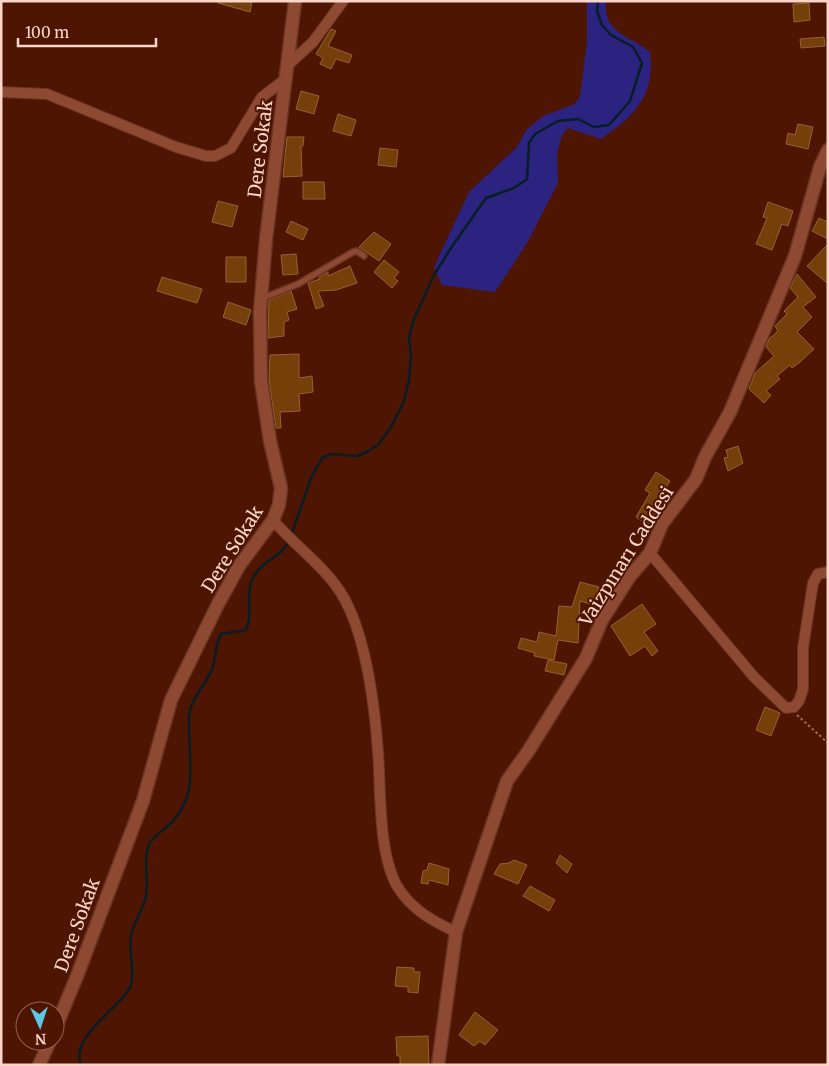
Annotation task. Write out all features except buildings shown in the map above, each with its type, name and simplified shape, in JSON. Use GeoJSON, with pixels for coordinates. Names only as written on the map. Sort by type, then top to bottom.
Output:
{"type":"FeatureCollection","features":[{"type":"Feature","properties":{"kind":"street","name":"Dere Sokak"},"geometry":{"type":"LineString","coordinates":[[65,1006],[143,801],[172,700],[218,604],[239,566],[273,520],[279,505],[281,488],[268,433],[260,381],[261,299],[295,1]]}},
{"type":"Feature","properties":{"kind":"street"},"geometry":{"type":"LineString","coordinates":[[288,64],[313,42],[343,1]]}},
{"type":"Feature","properties":{"kind":"street"},"geometry":{"type":"LineString","coordinates":[[1,92],[47,94],[176,147],[215,156],[231,148],[262,97],[287,78]]}},
{"type":"Feature","properties":{"kind":"street","name":"Vaizpınarı Caddesi"},"geometry":{"type":"LineString","coordinates":[[438,1065],[456,932],[507,781],[529,750],[586,658],[602,620],[630,576],[650,553],[662,524],[696,479],[704,457],[730,412],[795,256],[820,167],[828,150]]}},
{"type":"Feature","properties":{"kind":"street"},"geometry":{"type":"LineString","coordinates":[[273,520],[323,569],[341,594],[361,642],[375,723],[386,848],[396,884],[414,908],[428,918],[456,932]]}},
{"type":"Feature","properties":{"kind":"street"},"geometry":{"type":"LineString","coordinates":[[650,553],[754,677],[782,706],[790,708],[794,707],[802,696],[802,648],[813,584],[818,574],[828,572]]}},
{"type":"Feature","properties":{"kind":"street"},"geometry":{"type":"LineString","coordinates":[[39,1065],[45,1051]]}},
{"type":"Feature","properties":{"kind":"lane"},"geometry":{"type":"LineString","coordinates":[[261,299],[298,284],[353,252],[356,251],[364,256]]}},
{"type":"Feature","properties":{"kind":"path"},"geometry":{"type":"LineString","coordinates":[[790,708],[828,743]]}},
{"type":"Feature","properties":{"kind":"shaded area"},"geometry":{"type":"Polygon","coordinates":[[[587,1],[606,2],[606,13],[609,21],[619,33],[650,52],[651,68],[646,93],[633,113],[601,139],[568,128],[562,135],[557,154],[558,183],[527,243],[495,292],[442,285],[434,267],[469,192],[517,147],[527,129],[543,116],[575,104],[580,96],[587,42],[587,1]]]}},
{"type":"Feature","properties":{"kind":"waterway"},"geometry":{"type":"LineString","coordinates":[[291,536],[311,478],[322,458],[332,454],[357,456],[367,452],[379,444],[391,427],[404,401],[409,380],[411,357],[409,337],[414,319],[434,275],[486,198],[514,188],[527,179],[529,143],[535,134],[558,121],[578,119],[594,127],[609,125],[630,101],[642,63],[633,47],[611,35],[602,25],[597,11],[598,1]]}},
{"type":"Feature","properties":{"kind":"waterway"},"geometry":{"type":"LineString","coordinates":[[81,1065],[79,1054],[83,1043],[90,1032],[119,1002],[131,985],[131,935],[146,896],[146,859],[148,847],[155,837],[177,816],[189,790],[191,772],[189,718],[192,704],[213,667],[221,634],[246,630],[249,617],[249,592],[252,580],[260,568],[281,552],[289,541]]}}]}
